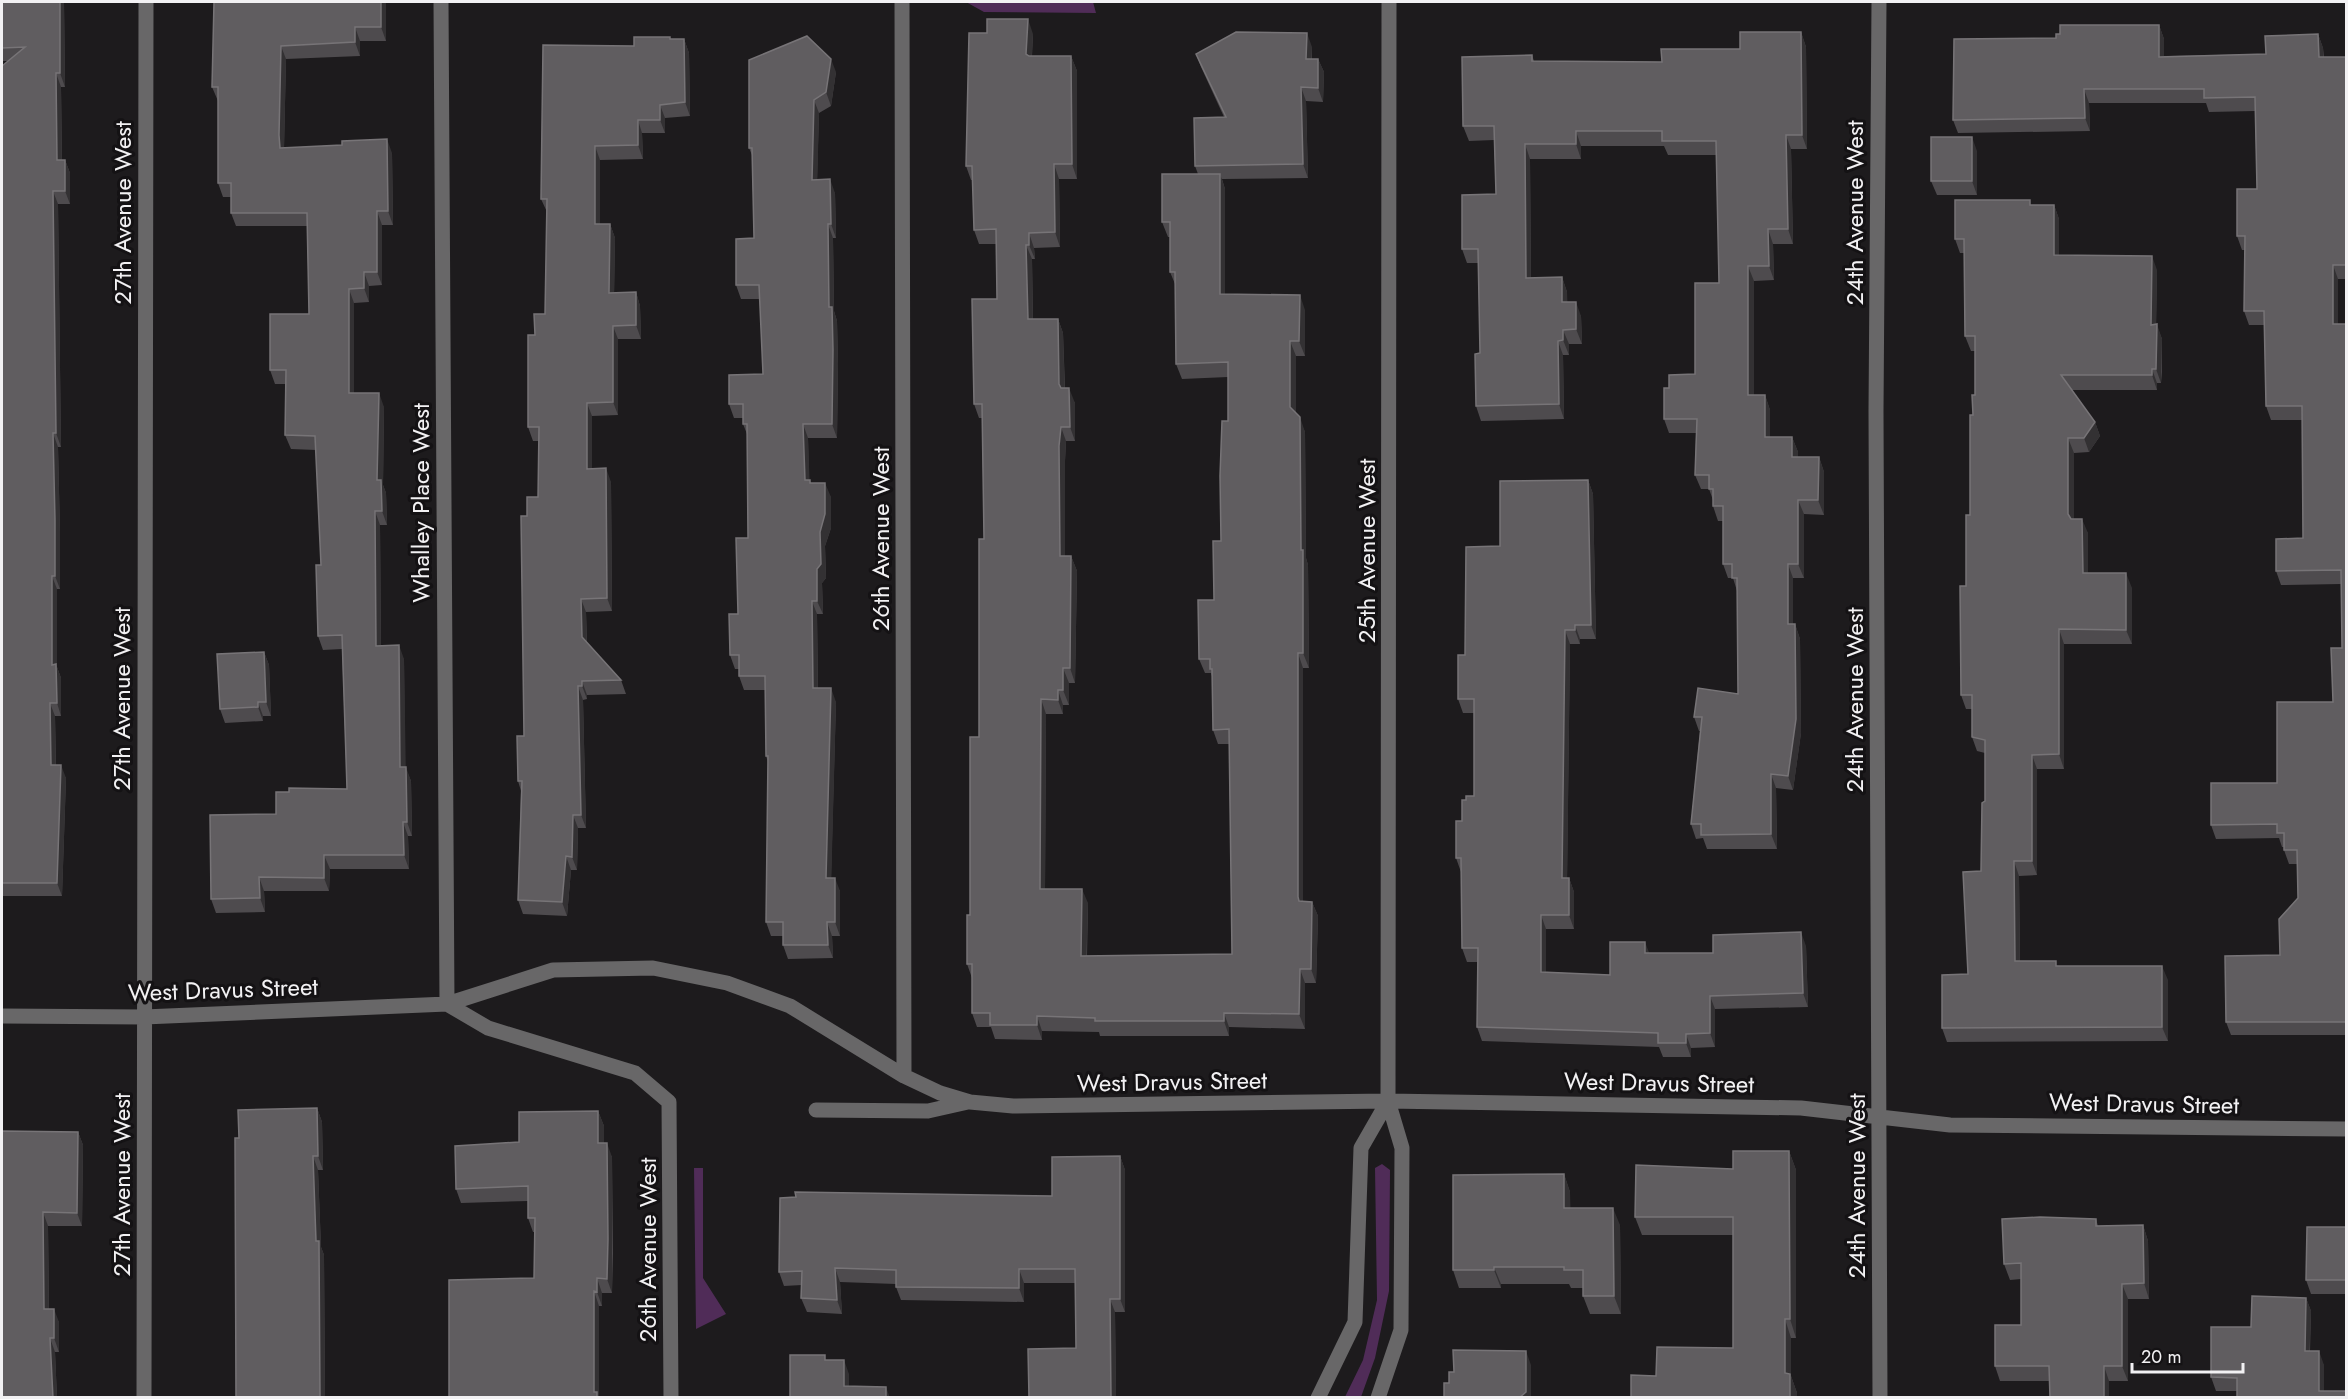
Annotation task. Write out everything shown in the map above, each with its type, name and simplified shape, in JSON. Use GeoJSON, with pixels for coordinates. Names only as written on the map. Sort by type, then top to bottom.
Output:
{"type":"FeatureCollection","features":[{"type":"Feature","properties":{"kind":"street","name":"27th Avenue West"},"geometry":{"type":"LineString","coordinates":[[144,1398],[146,2]]}},
{"type":"Feature","properties":{"kind":"street","name":"Whalley Place West"},"geometry":{"type":"LineString","coordinates":[[441,2],[447,1004]]}},
{"type":"Feature","properties":{"kind":"street","name":"26th Avenue West"},"geometry":{"type":"LineString","coordinates":[[902,2],[904,1076]]}},
{"type":"Feature","properties":{"kind":"street","name":"25th Avenue West"},"geometry":{"type":"LineString","coordinates":[[1378,1398],[1401,1330],[1402,1149],[1388,1101],[1389,2]]}},
{"type":"Feature","properties":{"kind":"street","name":"24th Avenue West"},"geometry":{"type":"LineString","coordinates":[[1879,2],[1876,411],[1880,1398]]}},
{"type":"Feature","properties":{"kind":"street","name":"West Dravus Street"},"geometry":{"type":"LineString","coordinates":[[2,1016],[144,1017],[447,1004],[553,970],[653,968],[727,983],[790,1006],[904,1076],[940,1093],[970,1102],[1013,1106],[1388,1101],[1801,1108],[1880,1119],[1950,1125],[2346,1129]]}},
{"type":"Feature","properties":{"kind":"street","name":"26th Avenue West"},"geometry":{"type":"LineString","coordinates":[[447,1004],[488,1028],[634,1073],[669,1102],[670,1398]]}},
{"type":"Feature","properties":{"kind":"street","name":"25th Avenue West"},"geometry":{"type":"LineString","coordinates":[[1318,1398],[1355,1322],[1361,1149],[1388,1101]]}},
{"type":"Feature","properties":{"kind":"street","name":"West Dravus Street"},"geometry":{"type":"LineString","coordinates":[[816,1110],[928,1111],[970,1102]]}},
{"type":"Feature","properties":{"kind":"shaded area"},"geometry":{"type":"Polygon","coordinates":[[[966,2],[1093,2],[1096,13],[984,12],[966,2]]]}},
{"type":"Feature","properties":{"kind":"shaded area"},"geometry":{"type":"Polygon","coordinates":[[[1382,1164],[1390,1170],[1389,1291],[1375,1358],[1361,1397],[1345,1397],[1363,1360],[1377,1300],[1375,1168],[1382,1164]]]}},
{"type":"Feature","properties":{"kind":"shaded area"},"geometry":{"type":"Polygon","coordinates":[[[694,1168],[703,1168],[703,1278],[726,1314],[696,1329],[694,1168]]]}},
{"type":"Feature","properties":{"kind":"building"},"geometry":{"type":"Polygon","coordinates":[[[2,2],[60,2],[60,73],[56,73],[57,160],[65,160],[65,191],[53,191],[56,433],[53,433],[55,576],[52,576],[52,665],[56,664],[57,703],[50,703],[51,765],[61,765],[57,883],[2,883],[2,66],[25,47],[2,48],[2,2]]]}},
{"type":"Feature","properties":{"kind":"building"},"geometry":{"type":"Polygon","coordinates":[[[214,2],[381,2],[381,27],[355,27],[355,42],[281,46],[279,135],[280,148],[342,145],[342,141],[387,139],[388,211],[377,211],[377,272],[364,272],[364,288],[349,289],[349,393],[379,393],[377,480],[381,480],[382,511],[375,511],[376,646],[399,645],[400,767],[406,767],[407,822],[403,822],[404,855],[324,855],[324,878],[259,877],[260,898],[211,899],[210,815],[276,814],[276,792],[289,792],[289,788],[347,789],[342,635],[318,636],[316,565],[321,565],[315,436],[285,435],[286,370],[270,370],[270,314],[309,314],[307,213],[231,213],[231,183],[218,183],[218,87],[212,87],[214,2]]]}},
{"type":"Feature","properties":{"kind":"building"},"geometry":{"type":"Polygon","coordinates":[[[987,19],[1028,19],[1026,54],[1029,56],[1071,56],[1072,164],[1054,164],[1055,232],[1029,233],[1029,245],[1026,245],[1028,319],[1058,319],[1059,384],[1061,388],[1069,388],[1070,427],[1061,427],[1059,446],[1060,556],[1071,556],[1070,668],[1063,668],[1063,690],[1058,690],[1058,700],[1041,699],[1040,889],[1082,889],[1081,956],[1232,954],[1229,729],[1213,730],[1212,669],[1210,669],[1210,659],[1199,659],[1198,600],[1214,600],[1213,541],[1221,541],[1222,421],[1228,421],[1228,362],[1176,364],[1175,272],[1170,272],[1170,222],[1162,222],[1162,174],[1220,174],[1220,294],[1300,295],[1299,341],[1290,341],[1290,407],[1300,417],[1301,550],[1303,550],[1303,653],[1298,653],[1298,897],[1299,901],[1312,902],[1311,969],[1300,969],[1299,1014],[1224,1013],[1224,1021],[1095,1021],[1095,1018],[1037,1016],[1037,1025],[990,1025],[990,1013],[972,1013],[972,964],[967,964],[967,915],[970,915],[970,737],[979,737],[979,539],[984,539],[982,404],[974,404],[972,299],[997,299],[996,229],[974,230],[972,166],[966,166],[969,33],[987,33],[987,19]]]}},
{"type":"Feature","properties":{"kind":"building"},"geometry":{"type":"Polygon","coordinates":[[[2060,25],[2159,25],[2159,57],[2266,54],[2265,36],[2318,34],[2319,57],[2346,57],[2346,265],[2333,265],[2333,324],[2346,324],[2346,1022],[2226,1022],[2225,956],[2280,955],[2279,919],[2298,898],[2297,850],[2284,850],[2284,833],[2277,833],[2277,824],[2211,825],[2211,783],[2277,783],[2277,702],[2333,702],[2331,648],[2342,648],[2341,570],[2276,571],[2276,539],[2303,538],[2302,406],[2266,406],[2264,311],[2244,311],[2245,236],[2237,236],[2237,189],[2257,189],[2255,97],[2204,98],[2204,89],[2084,89],[2085,118],[1953,120],[1954,39],[2056,38],[2056,34],[2060,34],[2060,25]]]}},
{"type":"Feature","properties":{"kind":"building"},"geometry":{"type":"Polygon","coordinates":[[[1236,32],[1307,33],[1306,59],[1318,59],[1318,88],[1301,87],[1303,164],[1195,166],[1194,118],[1226,117],[1196,54],[1236,32]]]}},
{"type":"Feature","properties":{"kind":"building"},"geometry":{"type":"Polygon","coordinates":[[[1740,32],[1801,32],[1802,135],[1786,135],[1788,229],[1768,229],[1769,266],[1748,266],[1748,395],[1765,395],[1765,437],[1792,437],[1792,457],[1819,457],[1818,500],[1798,500],[1798,564],[1788,564],[1788,624],[1795,624],[1796,719],[1788,776],[1771,774],[1771,834],[1701,835],[1701,824],[1691,824],[1702,717],[1694,717],[1698,688],[1738,694],[1737,578],[1732,578],[1732,564],[1723,564],[1723,506],[1713,506],[1713,489],[1709,489],[1709,475],[1695,475],[1697,419],[1664,419],[1664,388],[1669,388],[1669,375],[1695,374],[1695,283],[1719,283],[1716,141],[1662,141],[1662,131],[1576,131],[1576,144],[1525,144],[1526,278],[1562,277],[1562,302],[1576,302],[1576,329],[1563,330],[1563,340],[1558,341],[1559,404],[1476,406],[1475,354],[1480,353],[1478,249],[1462,249],[1462,195],[1496,194],[1494,126],[1463,126],[1462,57],[1532,55],[1532,61],[1662,62],[1661,49],[1740,49],[1740,32]]]}},
{"type":"Feature","properties":{"kind":"building"},"geometry":{"type":"Polygon","coordinates":[[[807,36],[831,59],[826,92],[814,100],[812,180],[830,179],[831,224],[828,224],[829,307],[832,307],[833,350],[832,424],[803,424],[805,480],[810,480],[810,483],[825,483],[825,514],[820,532],[821,564],[817,569],[817,601],[812,601],[813,688],[831,688],[826,878],[835,878],[835,922],[827,922],[828,945],[783,945],[783,922],[766,922],[768,756],[766,756],[765,676],[739,676],[739,655],[730,655],[729,614],[738,614],[736,538],[748,538],[747,424],[743,424],[743,404],[729,404],[729,375],[763,374],[759,285],[736,285],[736,239],[754,238],[752,148],[749,148],[749,60],[807,36]]]}},
{"type":"Feature","properties":{"kind":"building"},"geometry":{"type":"Polygon","coordinates":[[[634,37],[684,39],[685,102],[660,105],[660,120],[638,120],[638,145],[595,146],[595,224],[610,224],[609,293],[636,292],[636,325],[613,326],[613,402],[587,403],[587,469],[606,468],[607,598],[581,599],[582,637],[621,680],[582,681],[582,686],[578,686],[581,815],[573,815],[572,857],[566,856],[562,902],[518,900],[522,781],[518,781],[517,736],[524,736],[521,516],[527,516],[527,497],[538,497],[539,427],[528,427],[528,335],[535,335],[534,314],[545,314],[547,199],[541,199],[543,45],[634,46],[634,37]]]}},
{"type":"Feature","properties":{"kind":"building"},"geometry":{"type":"Polygon","coordinates":[[[1931,137],[1972,137],[1972,181],[1931,181],[1931,137]]]}},
{"type":"Feature","properties":{"kind":"building"},"geometry":{"type":"Polygon","coordinates":[[[1955,200],[2030,200],[2030,205],[2054,205],[2054,255],[2152,256],[2151,325],[2157,324],[2156,369],[2152,369],[2152,375],[2061,375],[2095,422],[2084,438],[2068,438],[2068,514],[2071,519],[2082,519],[2083,573],[2126,573],[2126,630],[2059,629],[2059,754],[2032,755],[2032,861],[2014,861],[2015,961],[2056,961],[2056,966],[2162,966],[2162,1027],[1942,1028],[1942,975],[1968,974],[1963,872],[1981,871],[1982,803],[1985,801],[1985,740],[1972,737],[1972,695],[1961,695],[1960,586],[1966,586],[1966,515],[1970,515],[1970,415],[1973,415],[1972,395],[1975,395],[1975,336],[1965,336],[1964,239],[1955,239],[1955,200]]]}},
{"type":"Feature","properties":{"kind":"building"},"geometry":{"type":"Polygon","coordinates":[[[1588,480],[1591,625],[1575,625],[1575,630],[1565,630],[1562,878],[1569,878],[1569,915],[1541,915],[1541,972],[1610,975],[1610,942],[1645,942],[1645,953],[1713,953],[1713,935],[1801,932],[1803,993],[1710,996],[1710,1033],[1686,1034],[1686,1043],[1658,1043],[1658,1033],[1477,1027],[1478,948],[1462,948],[1461,858],[1456,858],[1456,821],[1462,821],[1462,800],[1466,800],[1466,796],[1474,796],[1474,699],[1458,699],[1458,655],[1465,655],[1466,547],[1500,546],[1500,481],[1588,480]]]}},
{"type":"Feature","properties":{"kind":"building"},"geometry":{"type":"Polygon","coordinates":[[[264,652],[266,702],[258,702],[258,707],[220,709],[217,654],[264,652]]]}},
{"type":"Feature","properties":{"kind":"building"},"geometry":{"type":"Polygon","coordinates":[[[317,1108],[318,1156],[313,1156],[316,1241],[319,1241],[320,1398],[236,1398],[235,1138],[239,1138],[238,1110],[317,1108]]]}},
{"type":"Feature","properties":{"kind":"building"},"geometry":{"type":"Polygon","coordinates":[[[598,1111],[598,1143],[607,1143],[608,1239],[607,1279],[597,1278],[597,1292],[594,1291],[594,1392],[597,1392],[597,1398],[449,1398],[449,1280],[534,1278],[535,1218],[528,1218],[528,1186],[456,1189],[455,1146],[519,1142],[519,1112],[598,1111]]]}},
{"type":"Feature","properties":{"kind":"building"},"geometry":{"type":"Polygon","coordinates":[[[2,1131],[78,1132],[77,1213],[43,1212],[44,1309],[54,1309],[54,1338],[50,1338],[53,1398],[2,1398],[2,1131]]]}},
{"type":"Feature","properties":{"kind":"building"},"geometry":{"type":"Polygon","coordinates":[[[1733,1151],[1789,1151],[1790,1319],[1785,1319],[1785,1373],[1790,1374],[1790,1398],[1631,1398],[1631,1375],[1656,1376],[1657,1347],[1733,1348],[1733,1217],[1635,1217],[1636,1165],[1733,1169],[1733,1151]]]}},
{"type":"Feature","properties":{"kind":"building"},"geometry":{"type":"Polygon","coordinates":[[[1120,1156],[1120,1299],[1110,1299],[1111,1398],[1029,1398],[1028,1349],[1076,1348],[1075,1269],[1019,1269],[1019,1288],[896,1287],[896,1270],[835,1268],[837,1300],[801,1298],[802,1271],[779,1272],[780,1198],[796,1197],[795,1192],[1052,1196],[1052,1157],[1120,1156]]]}},
{"type":"Feature","properties":{"kind":"building"},"geometry":{"type":"Polygon","coordinates":[[[1564,1174],[1564,1208],[1613,1208],[1614,1296],[1583,1296],[1583,1270],[1564,1270],[1564,1267],[1494,1267],[1494,1270],[1453,1270],[1453,1175],[1564,1174]]]}},
{"type":"Feature","properties":{"kind":"building"},"geometry":{"type":"Polygon","coordinates":[[[2040,1217],[2096,1219],[2096,1226],[2143,1225],[2144,1283],[2122,1284],[2122,1366],[2104,1366],[2104,1398],[2050,1398],[2049,1366],[1995,1366],[1995,1325],[2021,1325],[2021,1263],[2004,1264],[2002,1219],[2040,1217]]]}},
{"type":"Feature","properties":{"kind":"building"},"geometry":{"type":"Polygon","coordinates":[[[2307,1227],[2346,1227],[2346,1280],[2306,1280],[2307,1227]]]}},
{"type":"Feature","properties":{"kind":"building"},"geometry":{"type":"Polygon","coordinates":[[[2252,1296],[2306,1298],[2305,1351],[2319,1351],[2319,1391],[2346,1391],[2346,1398],[2237,1398],[2237,1378],[2211,1377],[2211,1327],[2251,1327],[2252,1296]]]}},
{"type":"Feature","properties":{"kind":"building"},"geometry":{"type":"Polygon","coordinates":[[[1453,1350],[1526,1351],[1526,1392],[1519,1398],[1444,1398],[1444,1383],[1449,1383],[1449,1372],[1454,1372],[1453,1350]]]}},
{"type":"Feature","properties":{"kind":"building"},"geometry":{"type":"Polygon","coordinates":[[[790,1355],[825,1355],[825,1360],[844,1360],[844,1386],[886,1387],[886,1398],[790,1398],[790,1355]]]}}]}
